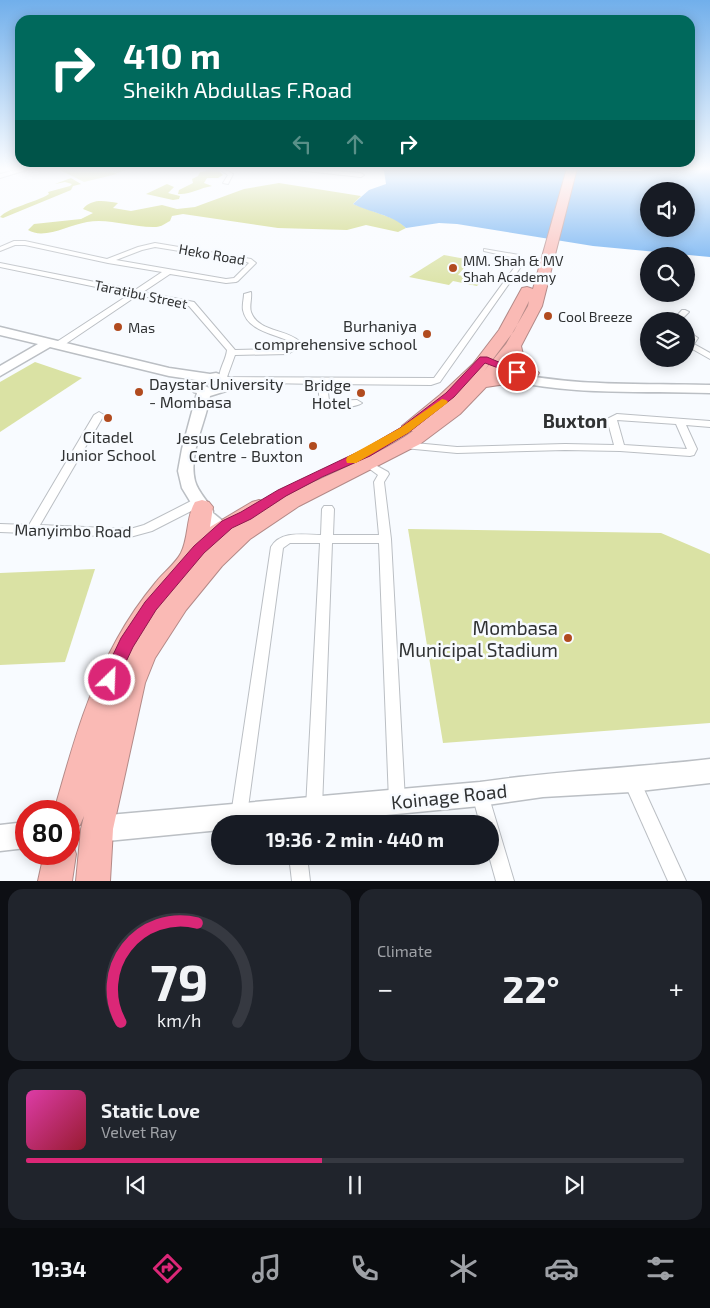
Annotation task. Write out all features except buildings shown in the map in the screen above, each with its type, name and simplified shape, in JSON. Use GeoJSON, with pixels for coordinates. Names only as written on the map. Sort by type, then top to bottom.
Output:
{"type":"FeatureCollection","features":[{"type":"Feature","properties":{"kind":"highway"},"geometry":{"type":"LineString","coordinates":[[73,800],[91,730],[118,661],[151,606],[189,560],[231,532],[404,445],[454,410],[513,346],[534,306],[546,250],[551,209]]}},
{"type":"Feature","properties":{"kind":"highway"},"geometry":{"type":"LineString","coordinates":[[93,880],[97,829],[131,683],[144,653],[178,603],[214,560],[231,532],[246,516],[317,474],[366,453],[404,430],[491,371],[508,328],[518,311],[535,269],[546,250],[559,209]]}},
{"type":"Feature","properties":{"kind":"highway"},"geometry":{"type":"LineString","coordinates":[[513,346],[513,357],[516,362],[531,373]]}},
{"type":"Feature","properties":{"kind":"highway"},"geometry":{"type":"LineString","coordinates":[[189,560],[198,533],[202,507]]}},
{"type":"Feature","properties":{"kind":"highway"},"geometry":{"type":"LineString","coordinates":[[55,880],[58,865]]}},
{"type":"Feature","properties":{"kind":"main road"},"geometry":{"type":"LineString","coordinates":[[0,331],[62,343],[169,372],[203,390],[223,383]]}},
{"type":"Feature","properties":{"kind":"main road"},"geometry":{"type":"LineString","coordinates":[[0,372],[62,343]]}},
{"type":"Feature","properties":{"kind":"main road"},"geometry":{"type":"LineString","coordinates":[[491,371],[710,380]]}},
{"type":"Feature","properties":{"kind":"main road"},"geometry":{"type":"LineString","coordinates":[[491,371],[566,385],[710,389]]}},
{"type":"Feature","properties":{"kind":"main road"},"geometry":{"type":"LineString","coordinates":[[223,383],[216,377],[203,390],[188,461],[187,479],[208,520],[231,532]]}},
{"type":"Feature","properties":{"kind":"main road","name":"Koinage Road"},"geometry":{"type":"LineString","coordinates":[[270,815],[301,814],[543,785],[631,780],[710,771]]}},
{"type":"Feature","properties":{"kind":"main road","name":"Koinage Road"},"geometry":{"type":"LineString","coordinates":[[97,829],[211,819]]}},
{"type":"Feature","properties":{"kind":"main road"},"geometry":{"type":"LineString","coordinates":[[0,838],[15,836]]}},
{"type":"Feature","properties":{"kind":"street"},"geometry":{"type":"LineString","coordinates":[[0,249],[14,243],[26,243],[108,261]]}},
{"type":"Feature","properties":{"kind":"street","name":"Heko Road"},"geometry":{"type":"LineString","coordinates":[[155,245],[249,260],[253,263],[238,279],[230,281],[108,261],[140,248],[155,245]]}},
{"type":"Feature","properties":{"kind":"street"},"geometry":{"type":"LineString","coordinates":[[248,294],[246,309],[251,319],[262,328],[292,339],[296,345],[288,351],[232,353],[222,376],[223,383],[430,382],[436,380],[522,261],[517,256],[486,250]]}},
{"type":"Feature","properties":{"kind":"street","name":"Taratibu Street"},"geometry":{"type":"LineString","coordinates":[[0,265],[194,306],[232,353]]}},
{"type":"Feature","properties":{"kind":"street"},"geometry":{"type":"LineString","coordinates":[[62,343],[138,294],[169,271]]}},
{"type":"Feature","properties":{"kind":"street"},"geometry":{"type":"LineString","coordinates":[[695,349],[710,356]]}},
{"type":"Feature","properties":{"kind":"street"},"geometry":{"type":"LineString","coordinates":[[322,382],[325,404],[357,404]]}},
{"type":"Feature","properties":{"kind":"street"},"geometry":{"type":"LineString","coordinates":[[32,530],[99,416]]}},
{"type":"Feature","properties":{"kind":"street"},"geometry":{"type":"LineString","coordinates":[[620,448],[612,419],[617,417],[710,424]]}},
{"type":"Feature","properties":{"kind":"street"},"geometry":{"type":"LineString","coordinates":[[404,445],[457,450],[565,446],[690,453],[692,449],[680,421]]}},
{"type":"Feature","properties":{"kind":"street"},"geometry":{"type":"LineString","coordinates":[[368,464],[384,474],[379,482],[384,539],[397,802]]}},
{"type":"Feature","properties":{"kind":"street","name":"Manyimbo Road"},"geometry":{"type":"LineString","coordinates":[[0,528],[130,533],[202,507]]}},
{"type":"Feature","properties":{"kind":"street"},"geometry":{"type":"LineString","coordinates":[[301,814],[327,538],[328,509]]}},
{"type":"Feature","properties":{"kind":"street"},"geometry":{"type":"LineString","coordinates":[[239,815],[278,547],[281,542],[289,539],[384,539]]}},
{"type":"Feature","properties":{"kind":"street"},"geometry":{"type":"LineString","coordinates":[[631,780],[678,880]]}},
{"type":"Feature","properties":{"kind":"street"},"geometry":{"type":"LineString","coordinates":[[480,794],[486,815]]}},
{"type":"Feature","properties":{"kind":"street"},"geometry":{"type":"LineString","coordinates":[[499,859],[505,880]]}},
{"type":"Feature","properties":{"kind":"street"},"geometry":{"type":"LineString","coordinates":[[299,865],[301,880]]}},
{"type":"Feature","properties":{"kind":"green space"},"geometry":{"type":"Polygon","coordinates":[[[25,209],[3,218],[0,217],[9,210],[25,209]]]}},
{"type":"Feature","properties":{"kind":"green space"},"geometry":{"type":"Polygon","coordinates":[[[83,209],[131,211],[141,209],[367,209],[397,220],[406,228],[398,232],[366,225],[347,230],[278,228],[183,214],[172,216],[170,221],[158,227],[96,221],[49,233],[34,233],[28,230],[34,224],[81,219],[93,213],[83,209]]]}},
{"type":"Feature","properties":{"kind":"green space"},"geometry":{"type":"Polygon","coordinates":[[[444,255],[471,260],[458,275],[482,280],[477,286],[453,281],[449,285],[409,277],[444,255]]]}},
{"type":"Feature","properties":{"kind":"green space"},"geometry":{"type":"Polygon","coordinates":[[[35,362],[82,378],[0,432],[0,382],[35,362]]]}},
{"type":"Feature","properties":{"kind":"green space","name":"Mombasa Municipal Stadium"},"geometry":{"type":"Polygon","coordinates":[[[408,529],[661,533],[710,554],[710,723],[443,743],[408,529]]]}},
{"type":"Feature","properties":{"kind":"green space"},"geometry":{"type":"Polygon","coordinates":[[[95,569],[65,662],[0,665],[0,573],[95,569]]]}},
{"type":"Feature","properties":{"kind":"water"},"geometry":{"type":"Polygon","coordinates":[[[366,209],[640,209],[640,237],[695,237],[695,209],[710,209],[710,257],[695,256],[695,247],[640,247],[640,250],[593,246],[457,224],[439,223],[406,228],[394,220],[366,209]]]}},
{"type":"Feature","properties":{"kind":"slow traffic"},"geometry":{"type":"LineString","coordinates":[[352,460],[423,418],[442,402]]}},
{"type":"Feature","properties":{"kind":"place","name":"MM. Shah & MV Shah Academy"},"geometry":{"type":"Point","coordinates":[453,268]}},
{"type":"Feature","properties":{"kind":"place","name":"Cool Breeze"},"geometry":{"type":"Point","coordinates":[548,316]}},
{"type":"Feature","properties":{"kind":"place","name":"Mas"},"geometry":{"type":"Point","coordinates":[118,327]}},
{"type":"Feature","properties":{"kind":"place","name":"Burhaniya comprehensive school"},"geometry":{"type":"Point","coordinates":[427,334]}},
{"type":"Feature","properties":{"kind":"place","name":"Daystar University - Mombasa"},"geometry":{"type":"Point","coordinates":[139,392]}},
{"type":"Feature","properties":{"kind":"place","name":"Bridge Hotel"},"geometry":{"type":"Point","coordinates":[361,393]}},
{"type":"Feature","properties":{"kind":"place","name":"Citadel Junior School"},"geometry":{"type":"Point","coordinates":[108,418]}},
{"type":"Feature","properties":{"kind":"place","name":"Jesus Celebration Centre - Buxton"},"geometry":{"type":"Point","coordinates":[313,446]}},
{"type":"Feature","properties":{"kind":"place","name":"Mombasa Municipal Stadium"},"geometry":{"type":"Point","coordinates":[568,638]}},
{"type":"Feature","properties":{"kind":"district","name":"Buxton"},"geometry":{"type":"Point","coordinates":[575,420]}},
{"type":"Feature","properties":{"kind":"route"},"geometry":{"type":"LineString","coordinates":[[110,680],[139,622],[181,569],[199,549],[227,524],[246,516],[261,505],[317,474],[366,453],[423,418],[450,395],[483,360],[517,372]]}}]}
